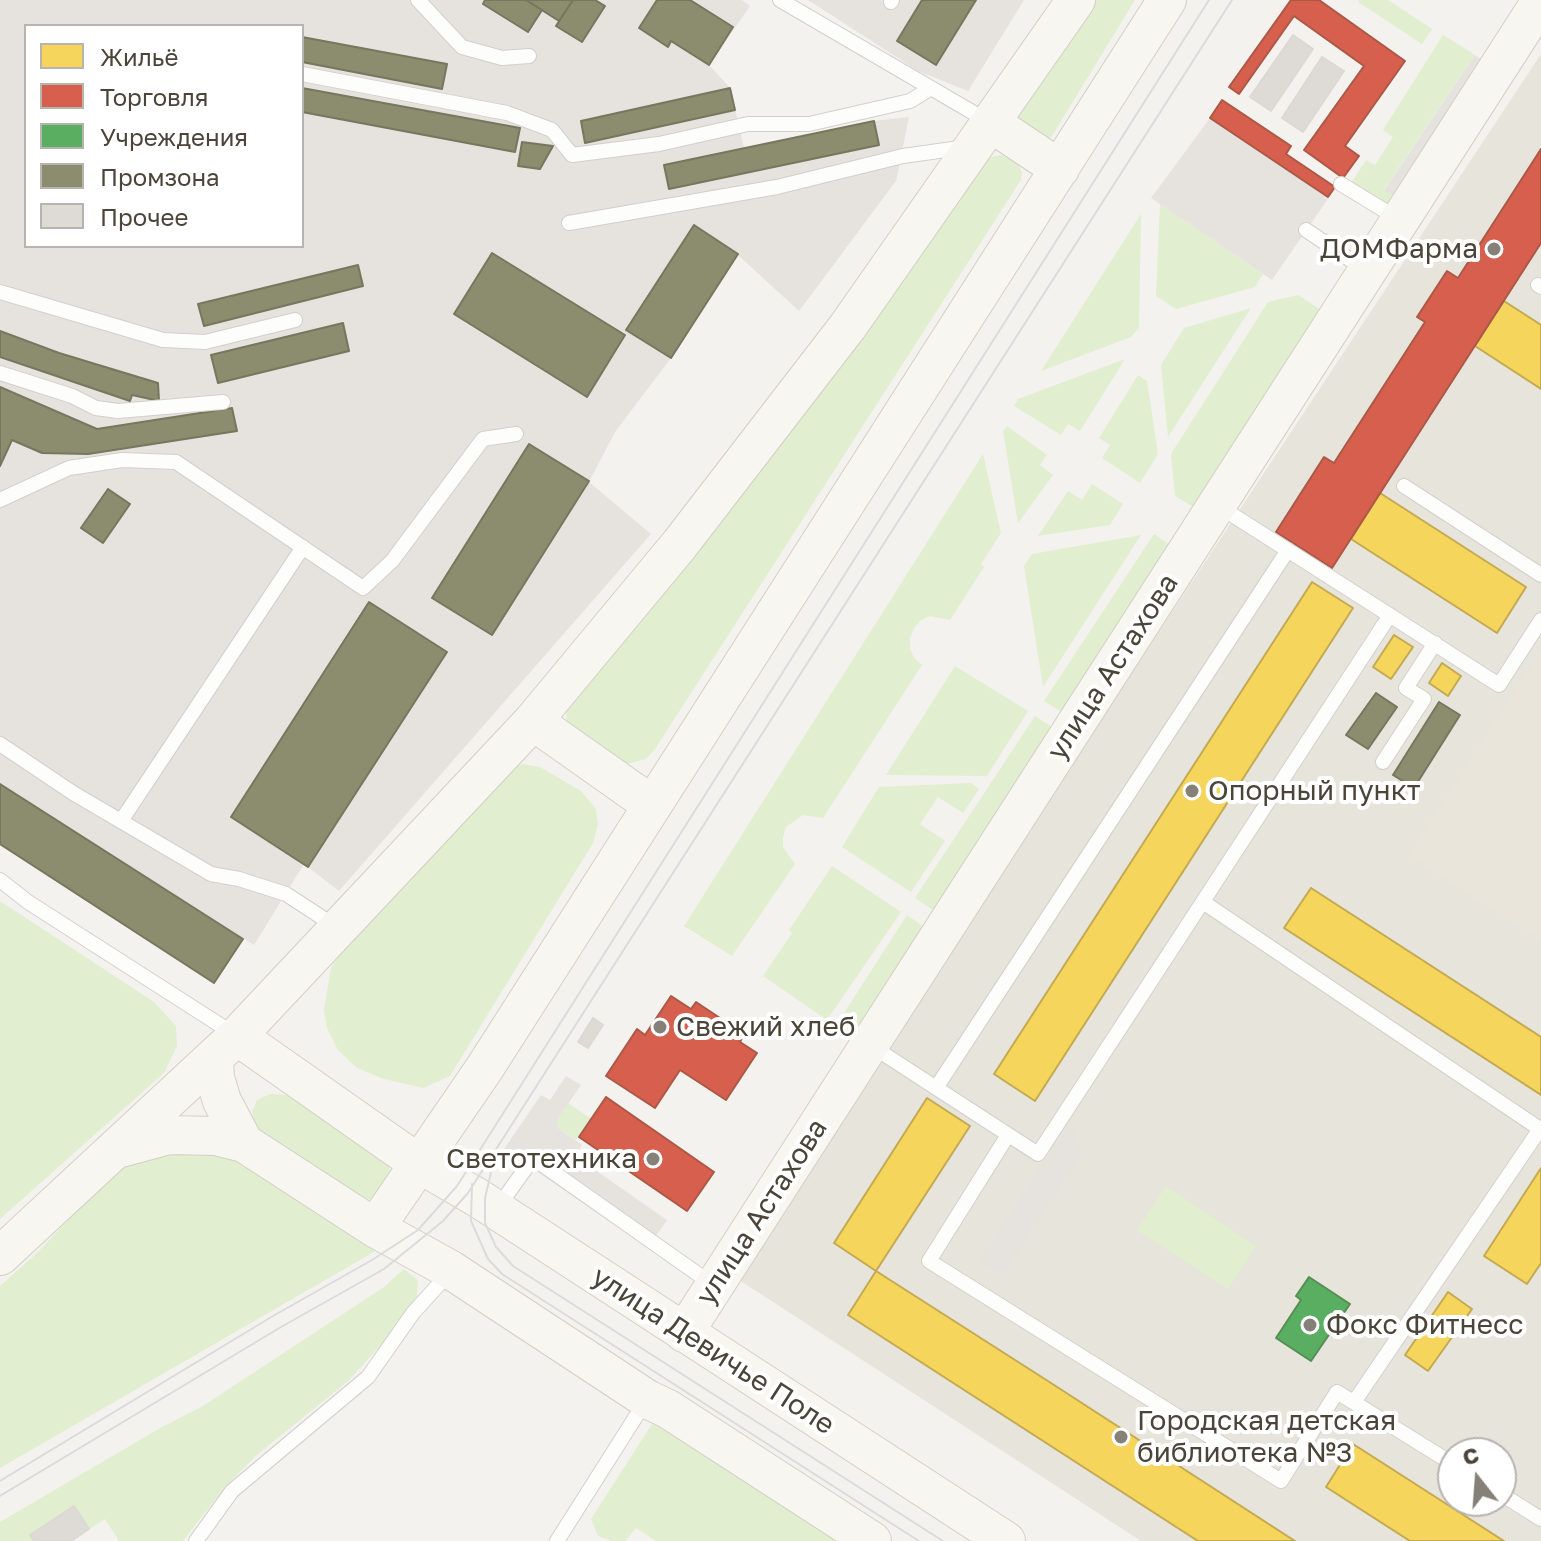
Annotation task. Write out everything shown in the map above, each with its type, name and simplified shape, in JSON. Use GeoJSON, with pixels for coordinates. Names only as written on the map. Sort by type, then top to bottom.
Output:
{"type":"FeatureCollection","features":[{"type":"Feature","properties":{"kind":"main road"},"geometry":{"type":"LineString","coordinates":[[0,1256],[226,1047],[533,721],[680,544],[848,326],[1076,0]]}},
{"type":"Feature","properties":{"kind":"main road"},"geometry":{"type":"LineString","coordinates":[[375,1228],[484,1069],[1167,0]]}},
{"type":"Feature","properties":{"kind":"main road","name":"улица Астахова"},"geometry":{"type":"LineString","coordinates":[[684,1333],[1541,1]]}},
{"type":"Feature","properties":{"kind":"main road"},"geometry":{"type":"LineString","coordinates":[[983,134],[1060,169]]}},
{"type":"Feature","properties":{"kind":"main road"},"geometry":{"type":"LineString","coordinates":[[533,721],[652,805]]}},
{"type":"Feature","properties":{"kind":"main road"},"geometry":{"type":"LineString","coordinates":[[226,1047],[215,1078],[222,1101],[244,1143]]}},
{"type":"Feature","properties":{"kind":"main road","name":"улица Девичье Поле"},"geometry":{"type":"LineString","coordinates":[[226,1047],[496,1210],[1006,1541]]}},
{"type":"Feature","properties":{"kind":"main road"},"geometry":{"type":"LineString","coordinates":[[119,1149],[169,1135],[216,1136],[244,1143],[375,1228],[451,1270],[872,1541]]}},
{"type":"Feature","properties":{"kind":"main road"},"geometry":{"type":"LineString","coordinates":[[375,1228],[452,1183]]}},
{"type":"Feature","properties":{"kind":"lane"},"geometry":{"type":"LineString","coordinates":[[418,0],[462,47],[502,58],[529,56]]}},
{"type":"Feature","properties":{"kind":"lane"},"geometry":{"type":"LineString","coordinates":[[780,0],[931,88],[983,134]]}},
{"type":"Feature","properties":{"kind":"lane"},"geometry":{"type":"LineString","coordinates":[[304,74],[507,113],[552,130],[572,155],[659,144],[748,124],[809,124],[910,101],[931,88]]}},
{"type":"Feature","properties":{"kind":"lane"},"geometry":{"type":"LineString","coordinates":[[569,223],[777,187],[983,134]]}},
{"type":"Feature","properties":{"kind":"lane"},"geometry":{"type":"LineString","coordinates":[[1341,184],[1400,220]]}},
{"type":"Feature","properties":{"kind":"lane"},"geometry":{"type":"LineString","coordinates":[[1306,230],[1367,271]]}},
{"type":"Feature","properties":{"kind":"lane"},"geometry":{"type":"LineString","coordinates":[[0,292],[163,340],[205,342],[295,320]]}},
{"type":"Feature","properties":{"kind":"lane"},"geometry":{"type":"LineString","coordinates":[[0,373],[72,396],[96,408],[118,411],[223,402]]}},
{"type":"Feature","properties":{"kind":"lane"},"geometry":{"type":"LineString","coordinates":[[0,500],[69,468],[122,460],[176,462],[363,588],[392,561],[483,439],[516,434]]}},
{"type":"Feature","properties":{"kind":"lane"},"geometry":{"type":"LineString","coordinates":[[1404,486],[1541,575]]}},
{"type":"Feature","properties":{"kind":"lane"},"geometry":{"type":"LineString","coordinates":[[1217,505],[1499,685],[1541,620]]}},
{"type":"Feature","properties":{"kind":"lane"},"geometry":{"type":"LineString","coordinates":[[121,821],[303,547]]}},
{"type":"Feature","properties":{"kind":"lane"},"geometry":{"type":"LineString","coordinates":[[936,1088],[1288,550]]}},
{"type":"Feature","properties":{"kind":"lane"},"geometry":{"type":"LineString","coordinates":[[869,1045],[1038,1154],[1390,615]]}},
{"type":"Feature","properties":{"kind":"lane"},"geometry":{"type":"LineString","coordinates":[[1383,762],[1424,699],[1406,688],[1435,643]]}},
{"type":"Feature","properties":{"kind":"lane"},"geometry":{"type":"LineString","coordinates":[[0,744],[73,793],[211,874],[286,894],[339,929]]}},
{"type":"Feature","properties":{"kind":"lane"},"geometry":{"type":"LineString","coordinates":[[0,880],[226,1047]]}},
{"type":"Feature","properties":{"kind":"lane"},"geometry":{"type":"LineString","coordinates":[[1203,902],[1540,1129],[1354,1402]]}},
{"type":"Feature","properties":{"kind":"lane"},"geometry":{"type":"LineString","coordinates":[[1008,1135],[929,1261],[1281,1481],[1337,1392],[1437,1454]]}},
{"type":"Feature","properties":{"kind":"lane"},"geometry":{"type":"LineString","coordinates":[[496,1210],[533,1158],[714,1286]]}},
{"type":"Feature","properties":{"kind":"lane"},"geometry":{"type":"LineString","coordinates":[[196,1541],[232,1491],[368,1377],[413,1313],[451,1270]]}},
{"type":"Feature","properties":{"kind":"lane"},"geometry":{"type":"LineString","coordinates":[[576,1541],[560,1537],[647,1399]]}},
{"type":"Feature","properties":{"kind":"lane"},"geometry":{"type":"LineString","coordinates":[[1517,1504],[1541,1519]]}},
{"type":"Feature","properties":{"kind":"shaded area"},"geometry":{"type":"Polygon","coordinates":[[[0,0],[742,0],[750,6],[709,65],[730,88],[744,148],[874,121],[909,117],[896,181],[799,311],[738,255],[671,358],[615,432],[589,482],[651,534],[339,891],[304,864],[254,945],[0,784],[0,0]]]}},
{"type":"Feature","properties":{"kind":"shaded area"},"geometry":{"type":"Polygon","coordinates":[[[808,0],[1024,0],[968,91],[918,71],[808,0]]]}},
{"type":"Feature","properties":{"kind":"shaded area"},"geometry":{"type":"Polygon","coordinates":[[[1541,54],[1541,1541],[1141,1541],[733,1276],[1541,54]]]}},
{"type":"Feature","properties":{"kind":"shaded area"},"geometry":{"type":"Polygon","coordinates":[[[1475,55],[1489,65],[1398,199],[1384,190],[1475,55]]]}},
{"type":"Feature","properties":{"kind":"shaded area"},"geometry":{"type":"Polygon","coordinates":[[[1210,118],[1328,196],[1332,193],[1272,280],[1151,198],[1210,118]]]}},
{"type":"Feature","properties":{"kind":"shaded area"},"geometry":{"type":"Polygon","coordinates":[[[1541,651],[1541,940],[1409,855],[1541,651]]]}},
{"type":"Feature","properties":{"kind":"shaded area"},"geometry":{"type":"Polygon","coordinates":[[[566,1076],[581,1085],[557,1120],[558,1128],[582,1145],[575,1156],[667,1220],[648,1248],[504,1149],[541,1095],[550,1100],[566,1076]]]}},
{"type":"Feature","properties":{"kind":"shaded area"},"geometry":{"type":"Polygon","coordinates":[[[1070,1122],[1082,1154],[1002,1275],[980,1261],[1070,1122]]]}},
{"type":"Feature","properties":{"kind":"green space"},"geometry":{"type":"Polygon","coordinates":[[[1091,0],[1135,0],[1052,136],[1043,142],[1018,125],[1019,112],[1091,0]]]}},
{"type":"Feature","properties":{"kind":"green space"},"geometry":{"type":"Polygon","coordinates":[[[1359,0],[1388,0],[1432,29],[1422,44],[1359,0]]]}},
{"type":"Feature","properties":{"kind":"green space"},"geometry":{"type":"Polygon","coordinates":[[[1443,35],[1475,55],[1384,189],[1398,199],[1387,208],[1351,183],[1366,160],[1375,165],[1393,137],[1383,130],[1443,35]]]}},
{"type":"Feature","properties":{"kind":"green space"},"geometry":{"type":"Polygon","coordinates":[[[1001,155],[1017,163],[1022,172],[1021,180],[655,749],[646,759],[623,765],[567,724],[566,710],[984,159],[1001,155]]]}},
{"type":"Feature","properties":{"kind":"green space"},"geometry":{"type":"Polygon","coordinates":[[[1160,204],[1263,274],[1255,287],[1176,309],[1156,296],[1160,204]]]}},
{"type":"Feature","properties":{"kind":"green space"},"geometry":{"type":"Polygon","coordinates":[[[1141,214],[1139,328],[1131,337],[1041,371],[1141,214]]]}},
{"type":"Feature","properties":{"kind":"green space"},"geometry":{"type":"Polygon","coordinates":[[[1298,295],[1324,312],[1198,510],[1175,496],[1171,454],[1268,302],[1298,295]]]}},
{"type":"Feature","properties":{"kind":"green space"},"geometry":{"type":"Polygon","coordinates":[[[1251,308],[1168,437],[1161,365],[1184,328],[1251,308]]]}},
{"type":"Feature","properties":{"kind":"green space"},"geometry":{"type":"Polygon","coordinates":[[[1125,359],[1080,431],[1068,424],[1061,435],[1014,406],[1018,399],[1125,359]]]}},
{"type":"Feature","properties":{"kind":"green space"},"geometry":{"type":"Polygon","coordinates":[[[1138,375],[1147,381],[1158,454],[1140,483],[1102,458],[1110,445],[1099,438],[1138,375]]]}},
{"type":"Feature","properties":{"kind":"green space"},"geometry":{"type":"Polygon","coordinates":[[[1007,426],[1047,455],[1040,465],[1053,475],[1018,523],[1003,431],[1007,426]]]}},
{"type":"Feature","properties":{"kind":"green space"},"geometry":{"type":"Polygon","coordinates":[[[983,454],[1001,533],[981,564],[984,567],[950,620],[930,616],[914,628],[910,648],[914,658],[922,665],[823,818],[803,815],[786,827],[783,847],[795,864],[732,956],[684,926],[983,454]]]}},
{"type":"Feature","properties":{"kind":"green space"},"geometry":{"type":"Polygon","coordinates":[[[1092,484],[1123,504],[1110,525],[1038,536],[1068,491],[1082,500],[1092,484]]]}},
{"type":"Feature","properties":{"kind":"green space"},"geometry":{"type":"Polygon","coordinates":[[[1154,534],[1173,547],[1063,713],[1044,701],[1154,534]]]}},
{"type":"Feature","properties":{"kind":"green space"},"geometry":{"type":"Polygon","coordinates":[[[1141,535],[1043,687],[1024,566],[1032,554],[1141,535]]]}},
{"type":"Feature","properties":{"kind":"green space"},"geometry":{"type":"Polygon","coordinates":[[[955,666],[1028,711],[987,776],[886,775],[955,666]]]}},
{"type":"Feature","properties":{"kind":"green space"},"geometry":{"type":"Polygon","coordinates":[[[1035,716],[1056,730],[936,912],[915,898],[1035,716]]]}},
{"type":"Feature","properties":{"kind":"green space"},"geometry":{"type":"Polygon","coordinates":[[[523,764],[540,767],[581,791],[596,809],[598,824],[593,843],[450,1076],[423,1088],[384,1079],[357,1068],[338,1050],[327,1028],[324,1010],[331,968],[347,944],[504,770],[523,764]]]}},
{"type":"Feature","properties":{"kind":"green space"},"geometry":{"type":"Polygon","coordinates":[[[971,783],[979,789],[963,813],[938,797],[920,824],[945,841],[911,892],[842,847],[879,787],[971,783]]]}},
{"type":"Feature","properties":{"kind":"green space"},"geometry":{"type":"Polygon","coordinates":[[[832,866],[901,912],[827,1020],[763,976],[792,933],[789,930],[832,866]]]}},
{"type":"Feature","properties":{"kind":"green space"},"geometry":{"type":"Polygon","coordinates":[[[0,901],[154,1002],[176,1026],[177,1046],[164,1073],[0,1219],[0,901]]]}},
{"type":"Feature","properties":{"kind":"green space"},"geometry":{"type":"Polygon","coordinates":[[[907,915],[927,929],[855,1040],[835,1027],[907,915]]]}},
{"type":"Feature","properties":{"kind":"green space"},"geometry":{"type":"Polygon","coordinates":[[[270,1094],[287,1095],[305,1105],[386,1161],[390,1170],[389,1180],[375,1198],[365,1200],[264,1142],[255,1126],[252,1112],[257,1100],[270,1094]]]}},
{"type":"Feature","properties":{"kind":"green space"},"geometry":{"type":"Polygon","coordinates":[[[568,1103],[591,1119],[576,1140],[558,1128],[557,1120],[568,1103]]]}},
{"type":"Feature","properties":{"kind":"green space"},"geometry":{"type":"Polygon","coordinates":[[[196,1144],[246,1164],[379,1249],[0,1468],[0,1286],[37,1253],[116,1168],[196,1144]]]}},
{"type":"Feature","properties":{"kind":"green space"},"geometry":{"type":"Polygon","coordinates":[[[1166,1186],[1256,1246],[1228,1289],[1137,1230],[1166,1186]]]}},
{"type":"Feature","properties":{"kind":"green space"},"geometry":{"type":"Polygon","coordinates":[[[404,1269],[418,1280],[417,1297],[382,1344],[347,1382],[258,1454],[225,1487],[183,1541],[119,1541],[105,1519],[71,1541],[0,1541],[0,1522],[203,1406],[384,1287],[404,1269]]]}},
{"type":"Feature","properties":{"kind":"green space"},"geometry":{"type":"Polygon","coordinates":[[[652,1424],[679,1430],[852,1541],[656,1541],[636,1528],[625,1541],[611,1541],[598,1536],[591,1519],[652,1424]]]}},
{"type":"Feature","properties":{"kind":"building: Жильё"},"geometry":{"type":"Polygon","coordinates":[[[1504,301],[1541,325],[1541,389],[1475,346],[1504,301]]]}},
{"type":"Feature","properties":{"kind":"building: Жильё"},"geometry":{"type":"Polygon","coordinates":[[[1380,493],[1526,587],[1497,633],[1351,539],[1380,493]]]}},
{"type":"Feature","properties":{"kind":"building: Жильё"},"geometry":{"type":"Polygon","coordinates":[[[1312,582],[1353,608],[1035,1101],[994,1074],[1312,582]]]}},
{"type":"Feature","properties":{"kind":"building: Жильё"},"geometry":{"type":"Polygon","coordinates":[[[1394,635],[1413,647],[1391,679],[1373,667],[1394,635]]]}},
{"type":"Feature","properties":{"kind":"building: Жильё"},"geometry":{"type":"Polygon","coordinates":[[[1442,663],[1461,676],[1448,696],[1429,683],[1442,663]]]}},
{"type":"Feature","properties":{"kind":"building: Жильё"},"geometry":{"type":"Polygon","coordinates":[[[1311,888],[1541,1037],[1541,1095],[1284,928],[1311,888]]]}},
{"type":"Feature","properties":{"kind":"building: Жильё"},"geometry":{"type":"Polygon","coordinates":[[[927,1098],[970,1126],[876,1271],[834,1243],[927,1098]]]}},
{"type":"Feature","properties":{"kind":"building: Жильё"},"geometry":{"type":"Polygon","coordinates":[[[1541,1168],[1541,1263],[1527,1284],[1484,1256],[1541,1168]]]}},
{"type":"Feature","properties":{"kind":"building: Жильё"},"geometry":{"type":"Polygon","coordinates":[[[876,1271],[1295,1541],[1198,1541],[848,1315],[876,1271]]]}},
{"type":"Feature","properties":{"kind":"building: Жильё"},"geometry":{"type":"Polygon","coordinates":[[[1448,1292],[1472,1309],[1428,1371],[1405,1355],[1448,1292]]]}},
{"type":"Feature","properties":{"kind":"building: Жильё"},"geometry":{"type":"Polygon","coordinates":[[[1353,1444],[1437,1498],[1437,1517],[1467,1517],[1504,1541],[1410,1541],[1326,1487],[1353,1444]]]}},
{"type":"Feature","properties":{"kind":"building: Торговля"},"geometry":{"type":"Polygon","coordinates":[[[1291,0],[1319,0],[1405,61],[1345,146],[1359,156],[1343,178],[1304,150],[1364,66],[1294,16],[1239,94],[1229,87],[1291,0]]]}},
{"type":"Feature","properties":{"kind":"building: Торговля"},"geometry":{"type":"Polygon","coordinates":[[[1222,100],[1291,146],[1286,154],[1335,187],[1328,197],[1210,118],[1222,100]]]}},
{"type":"Feature","properties":{"kind":"building: Торговля"},"geometry":{"type":"Polygon","coordinates":[[[1541,149],[1541,243],[1332,568],[1276,532],[1324,457],[1334,463],[1425,322],[1417,317],[1447,271],[1458,278],[1541,149]]]}},
{"type":"Feature","properties":{"kind":"building: Торговля"},"geometry":{"type":"Polygon","coordinates":[[[671,996],[691,1009],[696,1002],[744,1034],[740,1042],[757,1053],[726,1100],[680,1070],[655,1108],[606,1076],[637,1029],[645,1035],[671,996]]]}},
{"type":"Feature","properties":{"kind":"building: Торговля","name":"Светотехника"},"geometry":{"type":"Polygon","coordinates":[[[606,1097],[714,1172],[687,1211],[579,1137],[606,1097]]]}},
{"type":"Feature","properties":{"kind":"building: Учреждения","name":"Фокс Фитнесс"},"geometry":{"type":"Polygon","coordinates":[[[1309,1277],[1350,1304],[1311,1361],[1276,1338],[1301,1300],[1296,1296],[1309,1277]]]}},
{"type":"Feature","properties":{"kind":"building: Промзона"},"geometry":{"type":"Polygon","coordinates":[[[485,0],[526,0],[542,10],[528,32],[483,4],[485,0]]]}},
{"type":"Feature","properties":{"kind":"building: Промзона"},"geometry":{"type":"Polygon","coordinates":[[[526,0],[573,0],[559,21],[526,0]]]}},
{"type":"Feature","properties":{"kind":"building: Промзона"},"geometry":{"type":"Polygon","coordinates":[[[573,0],[595,0],[605,6],[582,42],[556,26],[573,0]]]}},
{"type":"Feature","properties":{"kind":"building: Промзона"},"geometry":{"type":"Polygon","coordinates":[[[657,0],[690,0],[733,27],[709,65],[671,41],[668,47],[639,28],[657,0]]]}},
{"type":"Feature","properties":{"kind":"building: Промзона"},"geometry":{"type":"Polygon","coordinates":[[[922,0],[976,0],[936,65],[897,41],[922,0]]]}},
{"type":"Feature","properties":{"kind":"building: Промзона"},"geometry":{"type":"Polygon","coordinates":[[[304,37],[447,64],[442,89],[304,62],[304,37]]]}},
{"type":"Feature","properties":{"kind":"building: Промзона"},"geometry":{"type":"Polygon","coordinates":[[[304,88],[520,128],[515,152],[304,112],[304,88]]]}},
{"type":"Feature","properties":{"kind":"building: Промзона"},"geometry":{"type":"Polygon","coordinates":[[[730,88],[735,110],[585,143],[581,121],[730,88]]]}},
{"type":"Feature","properties":{"kind":"building: Промзона"},"geometry":{"type":"Polygon","coordinates":[[[874,121],[879,145],[669,189],[664,165],[874,121]]]}},
{"type":"Feature","properties":{"kind":"building: Промзона"},"geometry":{"type":"Polygon","coordinates":[[[522,142],[553,146],[540,169],[518,166],[522,142]]]}},
{"type":"Feature","properties":{"kind":"building: Промзона"},"geometry":{"type":"Polygon","coordinates":[[[694,225],[738,254],[671,358],[626,330],[694,225]]]}},
{"type":"Feature","properties":{"kind":"building: Промзона"},"geometry":{"type":"Polygon","coordinates":[[[492,253],[625,335],[587,397],[454,314],[492,253]]]}},
{"type":"Feature","properties":{"kind":"building: Промзона"},"geometry":{"type":"Polygon","coordinates":[[[358,265],[363,286],[204,326],[198,304],[358,265]]]}},
{"type":"Feature","properties":{"kind":"building: Промзона"},"geometry":{"type":"Polygon","coordinates":[[[343,323],[349,351],[218,383],[211,355],[343,323]]]}},
{"type":"Feature","properties":{"kind":"building: Промзона"},"geometry":{"type":"Polygon","coordinates":[[[0,331],[59,353],[158,383],[159,401],[132,395],[130,401],[0,357],[0,331]]]}},
{"type":"Feature","properties":{"kind":"building: Промзона"},"geometry":{"type":"Polygon","coordinates":[[[0,387],[97,429],[232,408],[237,431],[88,454],[42,453],[12,440],[0,466],[0,387]]]}},
{"type":"Feature","properties":{"kind":"building: Промзона"},"geometry":{"type":"Polygon","coordinates":[[[529,444],[589,481],[492,635],[432,598],[529,444]]]}},
{"type":"Feature","properties":{"kind":"building: Промзона"},"geometry":{"type":"Polygon","coordinates":[[[108,489],[130,504],[103,543],[81,528],[108,489]]]}},
{"type":"Feature","properties":{"kind":"building: Промзона"},"geometry":{"type":"Polygon","coordinates":[[[369,602],[447,652],[308,867],[231,817],[369,602]]]}},
{"type":"Feature","properties":{"kind":"building: Промзона"},"geometry":{"type":"Polygon","coordinates":[[[1376,693],[1397,707],[1368,749],[1346,735],[1376,693]]]}},
{"type":"Feature","properties":{"kind":"building: Промзона"},"geometry":{"type":"Polygon","coordinates":[[[1439,702],[1460,715],[1414,788],[1393,775],[1439,702]]]}},
{"type":"Feature","properties":{"kind":"building: Промзона"},"geometry":{"type":"Polygon","coordinates":[[[0,784],[243,939],[214,983],[0,844],[0,784]]]}},
{"type":"Feature","properties":{"kind":"building: Прочее"},"geometry":{"type":"Polygon","coordinates":[[[1293,35],[1313,49],[1271,111],[1250,97],[1293,35]]]}},
{"type":"Feature","properties":{"kind":"building: Прочее"},"geometry":{"type":"Polygon","coordinates":[[[1322,57],[1344,71],[1303,132],[1282,118],[1322,57]]]}},
{"type":"Feature","properties":{"kind":"building: Прочее"},"geometry":{"type":"Polygon","coordinates":[[[593,1018],[603,1025],[588,1048],[578,1042],[593,1018]]]}},
{"type":"Feature","properties":{"kind":"building: Прочее"},"geometry":{"type":"Polygon","coordinates":[[[74,1506],[89,1529],[71,1541],[34,1541],[30,1535],[74,1506]]]}},
{"type":"Feature","properties":{"kind":"tram line"},"geometry":{"type":"LineString","coordinates":[[0,1481],[273,1316],[372,1260],[418,1230],[457,1186],[1209,0]]}},
{"type":"Feature","properties":{"kind":"tram line"},"geometry":{"type":"LineString","coordinates":[[0,1496],[281,1327],[384,1269],[443,1221],[468,1193],[1232,0]]}},
{"type":"Feature","properties":{"kind":"tram line"},"geometry":{"type":"LineString","coordinates":[[493,1164],[485,1198],[485,1223],[496,1247],[513,1266],[943,1541]]}},
{"type":"Feature","properties":{"kind":"tram line"},"geometry":{"type":"LineString","coordinates":[[472,1184],[471,1221],[488,1259],[502,1274],[919,1541]]}},
{"type":"Feature","properties":{"kind":"place","name":"ДОМФарма"},"geometry":{"type":"Point","coordinates":[1494,249]}},
{"type":"Feature","properties":{"kind":"place","name":"Опорный пункт"},"geometry":{"type":"Point","coordinates":[1192,791]}},
{"type":"Feature","properties":{"kind":"place","name":"Свежий хлеб"},"geometry":{"type":"Point","coordinates":[660,1027]}},
{"type":"Feature","properties":{"kind":"place","name":"Светотехника"},"geometry":{"type":"Point","coordinates":[653,1159]}},
{"type":"Feature","properties":{"kind":"place","name":"Фокс Фитнесс"},"geometry":{"type":"Point","coordinates":[1310,1325]}},
{"type":"Feature","properties":{"kind":"place","name":"Городская детская библиотека №3"},"geometry":{"type":"Point","coordinates":[1121,1437]}}]}
